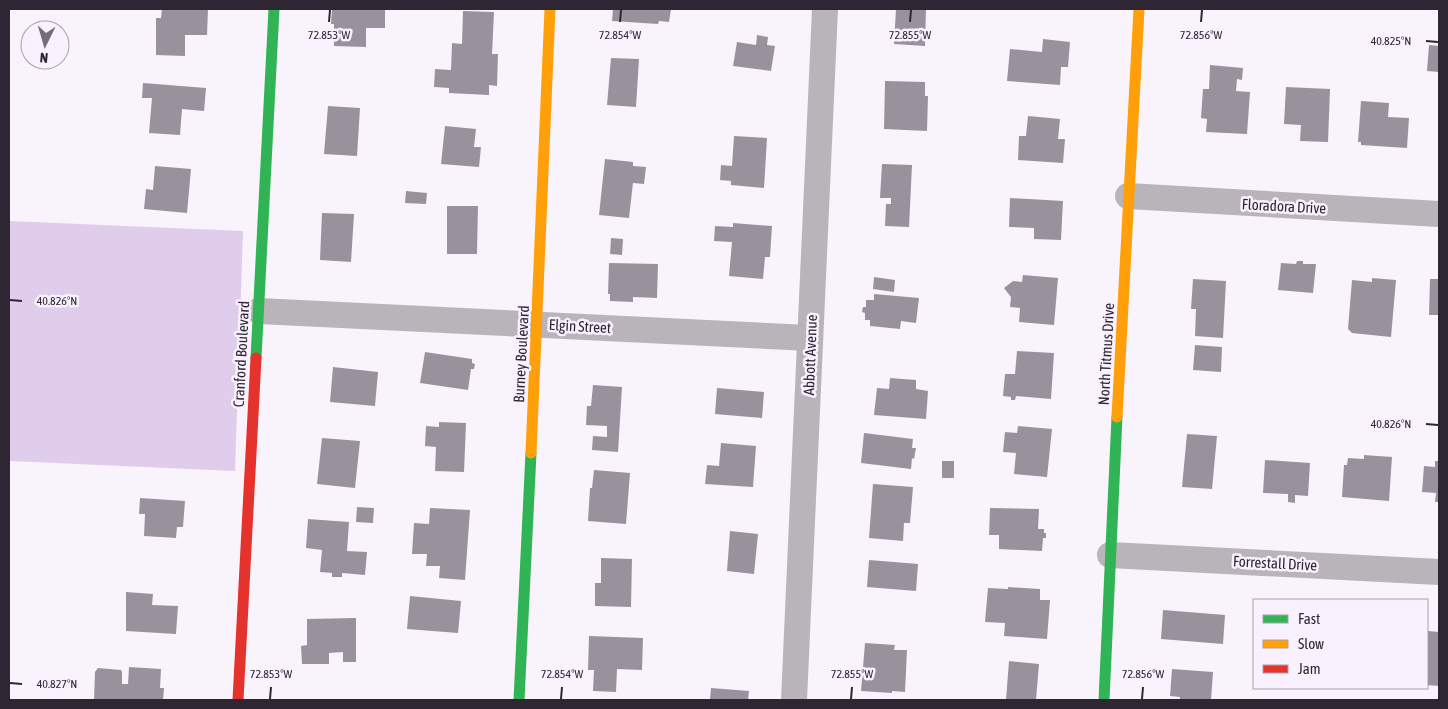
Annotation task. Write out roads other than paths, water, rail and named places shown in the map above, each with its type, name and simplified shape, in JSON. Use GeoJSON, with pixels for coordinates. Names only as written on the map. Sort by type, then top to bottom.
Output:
{"type":"FeatureCollection","features":[{"type":"Feature","properties":{"kind":"street","name":"Cranford Boulevard"},"geometry":{"type":"LineString","coordinates":[[238,700],[274,9]]}},
{"type":"Feature","properties":{"kind":"street","name":"Burney Boulevard"},"geometry":{"type":"LineString","coordinates":[[519,700],[538,324],[550,9]]}},
{"type":"Feature","properties":{"kind":"street","name":"Abbott Avenue"},"geometry":{"type":"LineString","coordinates":[[794,700],[810,380],[810,338],[825,9]]}},
{"type":"Feature","properties":{"kind":"street","name":"North Titmus Drive"},"geometry":{"type":"LineString","coordinates":[[1104,700],[1128,196],[1139,9]]}},
{"type":"Feature","properties":{"kind":"street","name":"Floradora Drive"},"geometry":{"type":"LineString","coordinates":[[1128,196],[1439,214]]}},
{"type":"Feature","properties":{"kind":"street","name":"Elgin Street"},"geometry":{"type":"LineString","coordinates":[[259,311],[810,338]]}},
{"type":"Feature","properties":{"kind":"street","name":"Forrestall Drive"},"geometry":{"type":"LineString","coordinates":[[1110,555],[1439,572]]}}]}
